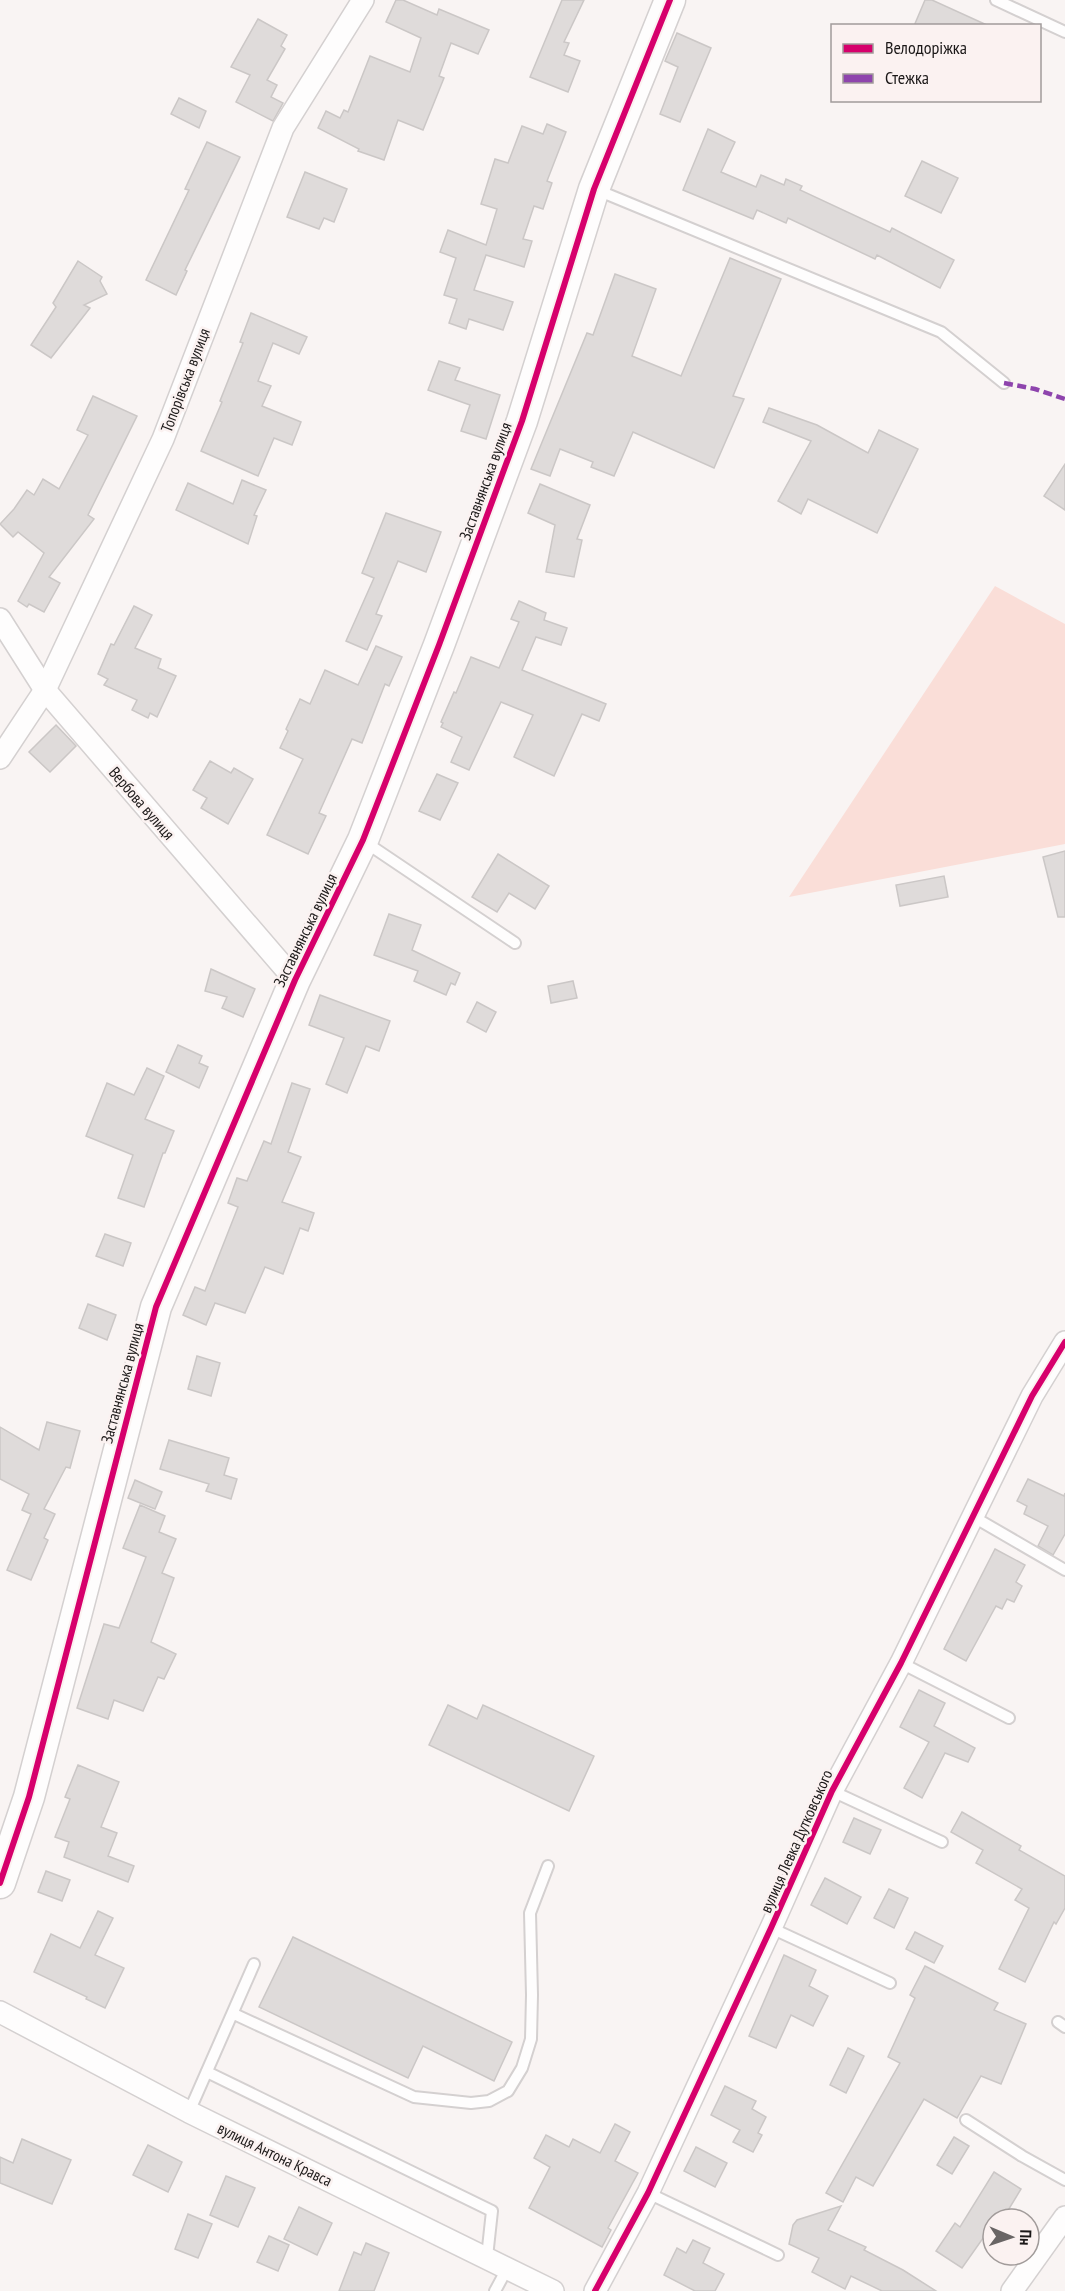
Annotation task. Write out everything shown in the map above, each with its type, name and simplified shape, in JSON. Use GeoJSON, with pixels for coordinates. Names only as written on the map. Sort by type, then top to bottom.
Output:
{"type":"FeatureCollection","features":[{"type":"Feature","properties":{"kind":"street","name":"Топорівська вулиця"},"geometry":{"type":"LineString","coordinates":[[0,758],[45,690],[163,440],[283,128],[363,0]]}},
{"type":"Feature","properties":{"kind":"street","name":"Заставнянська вулиця"},"geometry":{"type":"LineString","coordinates":[[0,1883],[28,1797],[156,1307],[295,980],[363,840],[439,645],[522,421],[594,189],[670,0]]}},
{"type":"Feature","properties":{"kind":"street","name":"Вербова вулиця"},"geometry":{"type":"LineString","coordinates":[[0,619],[45,690],[295,980]]}},
{"type":"Feature","properties":{"kind":"street","name":"вулиця Левка Дутковського"},"geometry":{"type":"LineString","coordinates":[[595,2291],[648,2193],[832,1791],[901,1663],[1032,1396],[1065,1342]]}},
{"type":"Feature","properties":{"kind":"street","name":"вулиця Антона Кравса"},"geometry":{"type":"LineString","coordinates":[[0,2012],[189,2112],[553,2291]]}},
{"type":"Feature","properties":{"kind":"street"},"geometry":{"type":"LineString","coordinates":[[1012,2291],[1065,2217]]}},
{"type":"Feature","properties":{"kind":"lane"},"geometry":{"type":"LineString","coordinates":[[996,0],[1065,32]]}},
{"type":"Feature","properties":{"kind":"lane"},"geometry":{"type":"LineString","coordinates":[[594,189],[941,332],[1004,383]]}},
{"type":"Feature","properties":{"kind":"lane"},"geometry":{"type":"LineString","coordinates":[[363,840],[515,943]]}},
{"type":"Feature","properties":{"kind":"lane"},"geometry":{"type":"LineString","coordinates":[[972,1516],[1065,1570]]}},
{"type":"Feature","properties":{"kind":"lane"},"geometry":{"type":"LineString","coordinates":[[901,1663],[1009,1718]]}},
{"type":"Feature","properties":{"kind":"lane"},"geometry":{"type":"LineString","coordinates":[[832,1791],[942,1842]]}},
{"type":"Feature","properties":{"kind":"lane"},"geometry":{"type":"LineString","coordinates":[[234,2014],[414,2097],[471,2103],[489,2101],[508,2091],[522,2068],[531,2039],[530,1913],[548,1866]]}},
{"type":"Feature","properties":{"kind":"lane"},"geometry":{"type":"LineString","coordinates":[[771,1928],[890,1983]]}},
{"type":"Feature","properties":{"kind":"lane"},"geometry":{"type":"LineString","coordinates":[[189,2112],[254,1964]]}},
{"type":"Feature","properties":{"kind":"lane"},"geometry":{"type":"LineString","coordinates":[[207,2072],[492,2211],[487,2257]]}},
{"type":"Feature","properties":{"kind":"lane"},"geometry":{"type":"LineString","coordinates":[[966,2120],[1065,2180]]}},
{"type":"Feature","properties":{"kind":"lane"},"geometry":{"type":"LineString","coordinates":[[648,2193],[778,2254]]}},
{"type":"Feature","properties":{"kind":"lane"},"geometry":{"type":"LineString","coordinates":[[495,2291],[508,2267]]}},
{"type":"Feature","properties":{"kind":"shaded area"},"geometry":{"type":"Polygon","coordinates":[[[995,586],[1065,624],[1065,844],[789,897],[995,586]]]}},
{"type":"Feature","properties":{"kind":"building"},"geometry":{"type":"Polygon","coordinates":[[[396,0],[403,0],[437,15],[439,9],[489,30],[478,54],[451,43],[439,76],[444,78],[423,130],[398,120],[384,160],[358,151],[359,149],[318,128],[326,111],[340,118],[344,110],[348,112],[370,56],[410,72],[421,38],[386,22],[396,0]]]}},
{"type":"Feature","properties":{"kind":"building"},"geometry":{"type":"Polygon","coordinates":[[[562,0],[584,0],[564,42],[569,43],[564,55],[580,61],[568,92],[530,77],[562,0]]]}},
{"type":"Feature","properties":{"kind":"building"},"geometry":{"type":"Polygon","coordinates":[[[925,0],[932,0],[985,24],[915,24],[925,0]]]}},
{"type":"Feature","properties":{"kind":"building"},"geometry":{"type":"Polygon","coordinates":[[[258,19],[287,35],[281,46],[285,49],[267,80],[277,85],[271,97],[283,103],[273,121],[236,102],[250,75],[231,67],[258,19]]]}},
{"type":"Feature","properties":{"kind":"building"},"geometry":{"type":"Polygon","coordinates":[[[677,33],[711,48],[680,122],[660,114],[678,67],[665,61],[677,33]]]}},
{"type":"Feature","properties":{"kind":"building"},"geometry":{"type":"Polygon","coordinates":[[[179,98],[206,111],[199,128],[171,114],[179,98]]]}},
{"type":"Feature","properties":{"kind":"building"},"geometry":{"type":"Polygon","coordinates":[[[547,124],[566,132],[547,181],[552,183],[543,209],[534,206],[523,239],[532,241],[524,267],[486,255],[474,290],[513,302],[503,330],[469,319],[466,329],[449,323],[457,299],[444,295],[456,258],[440,252],[448,230],[486,245],[497,209],[481,204],[495,159],[508,163],[522,126],[543,134],[547,124]]]}},
{"type":"Feature","properties":{"kind":"building"},"geometry":{"type":"Polygon","coordinates":[[[708,129],[735,142],[721,172],[756,187],[761,175],[784,185],[786,179],[802,186],[800,190],[890,232],[892,228],[954,260],[940,288],[877,255],[875,259],[788,218],[786,223],[757,210],[753,219],[683,190],[708,129]]]}},
{"type":"Feature","properties":{"kind":"building"},"geometry":{"type":"Polygon","coordinates":[[[207,142],[240,157],[185,270],[187,271],[176,295],[146,280],[189,190],[185,189],[207,142]]]}},
{"type":"Feature","properties":{"kind":"building"},"geometry":{"type":"Polygon","coordinates":[[[922,161],[958,178],[941,213],[905,196],[922,161]]]}},
{"type":"Feature","properties":{"kind":"building"},"geometry":{"type":"Polygon","coordinates":[[[305,172],[347,189],[334,222],[324,218],[319,229],[287,217],[305,172]]]}},
{"type":"Feature","properties":{"kind":"building"},"geometry":{"type":"Polygon","coordinates":[[[730,258],[781,279],[733,396],[744,399],[714,468],[633,432],[614,476],[591,467],[593,462],[560,449],[550,476],[531,469],[587,333],[593,335],[615,274],[656,289],[632,356],[681,376],[730,258]]]}},
{"type":"Feature","properties":{"kind":"building"},"geometry":{"type":"Polygon","coordinates":[[[78,261],[102,277],[100,281],[107,294],[84,305],[90,308],[51,358],[31,345],[56,307],[53,303],[78,261]]]}},
{"type":"Feature","properties":{"kind":"building"},"geometry":{"type":"Polygon","coordinates":[[[251,313],[307,337],[299,354],[273,343],[258,381],[271,386],[262,406],[301,422],[292,445],[274,438],[258,476],[201,451],[222,402],[220,401],[243,343],[240,342],[251,313]]]}},
{"type":"Feature","properties":{"kind":"building"},"geometry":{"type":"Polygon","coordinates":[[[439,361],[460,368],[455,380],[500,395],[486,439],[461,431],[470,405],[428,390],[439,361]]]}},
{"type":"Feature","properties":{"kind":"building"},"geometry":{"type":"Polygon","coordinates":[[[93,396],[137,416],[88,515],[94,519],[49,577],[60,583],[44,612],[29,604],[27,607],[18,601],[44,553],[18,532],[13,537],[0,524],[27,490],[34,495],[43,479],[59,489],[88,435],[77,430],[93,396]]]}},
{"type":"Feature","properties":{"kind":"building"},"geometry":{"type":"Polygon","coordinates":[[[769,408],[817,425],[868,453],[879,430],[918,449],[877,533],[808,499],[801,514],[778,501],[811,441],[763,422],[769,408]]]}},
{"type":"Feature","properties":{"kind":"building"},"geometry":{"type":"Polygon","coordinates":[[[1065,464],[1065,510],[1044,496],[1065,464]]]}},
{"type":"Feature","properties":{"kind":"building"},"geometry":{"type":"Polygon","coordinates":[[[242,480],[266,490],[254,515],[257,516],[248,544],[176,510],[188,483],[233,504],[242,480]]]}},
{"type":"Feature","properties":{"kind":"building"},"geometry":{"type":"Polygon","coordinates":[[[540,484],[590,505],[577,539],[582,540],[574,577],[546,572],[555,525],[528,513],[540,484]]]}},
{"type":"Feature","properties":{"kind":"building"},"geometry":{"type":"Polygon","coordinates":[[[386,513],[441,532],[426,572],[398,561],[376,614],[382,616],[367,650],[346,641],[374,578],[362,573],[386,513]]]}},
{"type":"Feature","properties":{"kind":"building"},"geometry":{"type":"Polygon","coordinates":[[[519,601],[546,613],[544,620],[567,628],[561,645],[536,637],[522,670],[606,704],[599,721],[582,714],[554,776],[514,757],[533,715],[501,702],[469,770],[451,762],[462,737],[441,727],[443,723],[441,722],[471,657],[499,668],[519,622],[511,619],[519,601]]]}},
{"type":"Feature","properties":{"kind":"building"},"geometry":{"type":"Polygon","coordinates":[[[134,606],[152,615],[135,648],[161,659],[158,668],[176,676],[157,717],[150,713],[148,718],[132,710],[137,700],[104,685],[108,679],[98,674],[111,644],[114,645],[134,606]]]}},
{"type":"Feature","properties":{"kind":"building"},"geometry":{"type":"Polygon","coordinates":[[[376,646],[402,657],[389,686],[385,684],[362,743],[352,739],[319,813],[326,816],[308,854],[267,835],[303,759],[280,748],[288,731],[286,729],[300,699],[310,704],[325,670],[358,685],[376,646]]]}},
{"type":"Feature","properties":{"kind":"building"},"geometry":{"type":"Polygon","coordinates":[[[56,725],[76,746],[50,772],[29,752],[56,725]]]}},
{"type":"Feature","properties":{"kind":"building"},"geometry":{"type":"Polygon","coordinates":[[[210,761],[231,773],[234,768],[253,779],[228,824],[201,808],[207,798],[193,790],[210,761]]]}},
{"type":"Feature","properties":{"kind":"building"},"geometry":{"type":"Polygon","coordinates":[[[437,774],[458,783],[440,820],[419,811],[437,774]]]}},
{"type":"Feature","properties":{"kind":"building"},"geometry":{"type":"Polygon","coordinates":[[[1065,851],[1065,917],[1058,917],[1043,857],[1065,851]]]}},
{"type":"Feature","properties":{"kind":"building"},"geometry":{"type":"Polygon","coordinates":[[[498,854],[549,886],[535,909],[509,893],[497,912],[472,897],[498,854]]]}},
{"type":"Feature","properties":{"kind":"building"},"geometry":{"type":"Polygon","coordinates":[[[944,876],[948,897],[900,906],[896,885],[944,876]]]}},
{"type":"Feature","properties":{"kind":"building"},"geometry":{"type":"Polygon","coordinates":[[[389,914],[421,925],[412,950],[460,973],[455,985],[451,983],[446,995],[414,981],[418,971],[374,955],[389,914]]]}},
{"type":"Feature","properties":{"kind":"building"},"geometry":{"type":"Polygon","coordinates":[[[211,969],[255,989],[243,1017],[222,1008],[227,997],[205,991],[211,969]]]}},
{"type":"Feature","properties":{"kind":"building"},"geometry":{"type":"Polygon","coordinates":[[[573,981],[577,998],[551,1003],[548,986],[573,981]]]}},
{"type":"Feature","properties":{"kind":"building"},"geometry":{"type":"Polygon","coordinates":[[[320,995],[390,1021],[379,1051],[366,1046],[347,1093],[326,1084],[344,1038],[309,1025],[320,995]]]}},
{"type":"Feature","properties":{"kind":"building"},"geometry":{"type":"Polygon","coordinates":[[[477,1002],[496,1012],[486,1032],[467,1022],[477,1002]]]}},
{"type":"Feature","properties":{"kind":"building"},"geometry":{"type":"Polygon","coordinates":[[[178,1045],[202,1056],[199,1063],[208,1067],[199,1088],[166,1072],[178,1045]]]}},
{"type":"Feature","properties":{"kind":"building"},"geometry":{"type":"Polygon","coordinates":[[[147,1068],[164,1076],[145,1119],[174,1131],[163,1153],[144,1207],[118,1198],[133,1155],[86,1136],[107,1083],[134,1095],[147,1068]]]}},
{"type":"Feature","properties":{"kind":"building"},"geometry":{"type":"Polygon","coordinates":[[[292,1083],[310,1089],[288,1152],[301,1157],[282,1202],[314,1213],[308,1231],[300,1228],[283,1274],[265,1267],[245,1313],[215,1303],[206,1325],[183,1315],[195,1287],[205,1291],[238,1207],[228,1203],[237,1178],[247,1181],[264,1141],[271,1144],[292,1083]]]}},
{"type":"Feature","properties":{"kind":"building"},"geometry":{"type":"Polygon","coordinates":[[[105,1234],[131,1243],[123,1266],[96,1256],[105,1234]]]}},
{"type":"Feature","properties":{"kind":"building"},"geometry":{"type":"Polygon","coordinates":[[[88,1304],[116,1315],[107,1340],[79,1328],[88,1304]]]}},
{"type":"Feature","properties":{"kind":"building"},"geometry":{"type":"Polygon","coordinates":[[[197,1356],[220,1363],[211,1396],[188,1389],[197,1356]]]}},
{"type":"Feature","properties":{"kind":"building"},"geometry":{"type":"Polygon","coordinates":[[[47,1422],[80,1431],[70,1468],[66,1467],[44,1509],[55,1514],[44,1538],[48,1540],[31,1580],[7,1570],[31,1514],[22,1510],[29,1494],[0,1479],[0,1427],[39,1450],[47,1422]]]}},
{"type":"Feature","properties":{"kind":"building"},"geometry":{"type":"Polygon","coordinates":[[[169,1440],[229,1458],[224,1475],[237,1479],[231,1499],[206,1491],[209,1484],[160,1469],[169,1440]]]}},
{"type":"Feature","properties":{"kind":"building"},"geometry":{"type":"Polygon","coordinates":[[[1028,1479],[1064,1496],[1065,1493],[1065,1534],[1053,1555],[1038,1546],[1048,1526],[1024,1514],[1027,1506],[1017,1501],[1028,1479]]]}},
{"type":"Feature","properties":{"kind":"building"},"geometry":{"type":"Polygon","coordinates":[[[135,1480],[162,1492],[155,1509],[128,1498],[135,1480]]]}},
{"type":"Feature","properties":{"kind":"building"},"geometry":{"type":"Polygon","coordinates":[[[140,1505],[165,1516],[159,1532],[176,1539],[162,1573],[174,1578],[151,1642],[176,1654],[164,1679],[158,1677],[143,1711],[114,1700],[108,1719],[77,1708],[104,1624],[119,1628],[146,1557],[123,1548],[140,1505]]]}},
{"type":"Feature","properties":{"kind":"building"},"geometry":{"type":"Polygon","coordinates":[[[995,1549],[1025,1565],[1016,1582],[1022,1586],[1014,1602],[1007,1599],[1002,1609],[996,1606],[966,1661],[944,1649],[995,1549]]]}},
{"type":"Feature","properties":{"kind":"building"},"geometry":{"type":"Polygon","coordinates":[[[919,1690],[945,1703],[934,1726],[975,1748],[968,1762],[945,1753],[922,1798],[904,1788],[929,1742],[900,1727],[919,1690]]]}},
{"type":"Feature","properties":{"kind":"building"},"geometry":{"type":"Polygon","coordinates":[[[448,1705],[477,1719],[483,1705],[594,1756],[569,1811],[429,1745],[448,1705]]]}},
{"type":"Feature","properties":{"kind":"building"},"geometry":{"type":"Polygon","coordinates":[[[78,1765],[119,1782],[101,1827],[117,1833],[108,1856],[134,1866],[128,1882],[64,1857],[69,1842],[55,1837],[70,1799],[65,1797],[78,1765]]]}},
{"type":"Feature","properties":{"kind":"building"},"geometry":{"type":"Polygon","coordinates":[[[962,1812],[1021,1846],[1019,1850],[1065,1876],[1065,1908],[1056,1924],[1054,1922],[1025,1982],[999,1969],[1029,1908],[1015,1900],[1022,1889],[976,1863],[983,1850],[951,1832],[962,1812]]]}},
{"type":"Feature","properties":{"kind":"building"},"geometry":{"type":"Polygon","coordinates":[[[854,1818],[881,1830],[870,1854],[843,1842],[854,1818]]]}},
{"type":"Feature","properties":{"kind":"building"},"geometry":{"type":"Polygon","coordinates":[[[46,1871],[70,1880],[62,1901],[38,1892],[46,1871]]]}},
{"type":"Feature","properties":{"kind":"building"},"geometry":{"type":"Polygon","coordinates":[[[825,1878],[861,1897],[847,1924],[811,1905],[825,1878]]]}},
{"type":"Feature","properties":{"kind":"building"},"geometry":{"type":"Polygon","coordinates":[[[889,1889],[908,1898],[894,1928],[874,1918],[889,1889]]]}},
{"type":"Feature","properties":{"kind":"building"},"geometry":{"type":"Polygon","coordinates":[[[98,1911],[113,1918],[95,1955],[124,1968],[105,2008],[34,1972],[51,1934],[80,1948],[98,1911]]]}},
{"type":"Feature","properties":{"kind":"building"},"geometry":{"type":"Polygon","coordinates":[[[915,1932],[943,1946],[934,1963],[906,1949],[915,1932]]]}},
{"type":"Feature","properties":{"kind":"building"},"geometry":{"type":"Polygon","coordinates":[[[293,1937],[512,2042],[494,2081],[423,2046],[408,2078],[259,2007],[293,1937]]]}},
{"type":"Feature","properties":{"kind":"building"},"geometry":{"type":"Polygon","coordinates":[[[784,1955],[816,1970],[809,1986],[828,1996],[813,2026],[791,2015],[776,2048],[749,2036],[784,1955]]]}},
{"type":"Feature","properties":{"kind":"building"},"geometry":{"type":"Polygon","coordinates":[[[925,1966],[998,2003],[994,2010],[1026,2024],[1001,2084],[981,2076],[957,2118],[924,2099],[873,2186],[856,2177],[843,2202],[826,2193],[900,2063],[888,2057],[915,1998],[910,1995],[925,1966]]]}},
{"type":"Feature","properties":{"kind":"building"},"geometry":{"type":"Polygon","coordinates":[[[848,2048],[864,2056],[846,2093],[830,2085],[848,2048]]]}},
{"type":"Feature","properties":{"kind":"building"},"geometry":{"type":"Polygon","coordinates":[[[725,2086],[756,2101],[752,2109],[766,2117],[758,2133],[762,2135],[753,2152],[733,2142],[740,2130],[711,2115],[725,2086]]]}},
{"type":"Feature","properties":{"kind":"building"},"geometry":{"type":"Polygon","coordinates":[[[615,2124],[630,2132],[615,2161],[638,2173],[608,2228],[611,2230],[602,2247],[529,2208],[550,2167],[534,2158],[546,2135],[569,2147],[573,2139],[600,2153],[615,2124]]]}},
{"type":"Feature","properties":{"kind":"building"},"geometry":{"type":"Polygon","coordinates":[[[954,2137],[969,2146],[952,2174],[937,2165],[954,2137]]]}},
{"type":"Feature","properties":{"kind":"building"},"geometry":{"type":"Polygon","coordinates":[[[22,2139],[71,2160],[52,2204],[0,2183],[0,2157],[13,2163],[22,2139]]]}},
{"type":"Feature","properties":{"kind":"building"},"geometry":{"type":"Polygon","coordinates":[[[148,2145],[182,2162],[168,2192],[133,2175],[148,2145]]]}},
{"type":"Feature","properties":{"kind":"building"},"geometry":{"type":"Polygon","coordinates":[[[696,2147],[727,2163],[715,2187],[684,2171],[696,2147]]]}},
{"type":"Feature","properties":{"kind":"building"},"geometry":{"type":"Polygon","coordinates":[[[994,2172],[1021,2189],[1010,2207],[981,2207],[981,2241],[962,2268],[936,2251],[955,2223],[960,2227],[994,2172]]]}},
{"type":"Feature","properties":{"kind":"building"},"geometry":{"type":"Polygon","coordinates":[[[226,2176],[255,2188],[238,2227],[210,2215],[226,2176]]]}},
{"type":"Feature","properties":{"kind":"building"},"geometry":{"type":"Polygon","coordinates":[[[841,2206],[828,2230],[866,2247],[864,2250],[903,2270],[936,2291],[882,2291],[851,2276],[845,2289],[812,2272],[819,2258],[789,2244],[793,2225],[797,2220],[841,2206]]]}},
{"type":"Feature","properties":{"kind":"building"},"geometry":{"type":"Polygon","coordinates":[[[299,2207],[332,2223],[317,2255],[284,2239],[299,2207]]]}},
{"type":"Feature","properties":{"kind":"building"},"geometry":{"type":"Polygon","coordinates":[[[188,2214],[212,2224],[198,2258],[175,2249],[188,2214]]]}},
{"type":"Feature","properties":{"kind":"building"},"geometry":{"type":"Polygon","coordinates":[[[269,2236],[289,2245],[278,2271],[257,2262],[269,2236]]]}},
{"type":"Feature","properties":{"kind":"building"},"geometry":{"type":"Polygon","coordinates":[[[693,2240],[710,2248],[703,2263],[724,2274],[715,2291],[695,2291],[664,2275],[677,2248],[686,2253],[693,2240]]]}},
{"type":"Feature","properties":{"kind":"building"},"geometry":{"type":"Polygon","coordinates":[[[366,2243],[389,2253],[374,2291],[339,2291],[354,2252],[361,2255],[366,2243]]]}},
{"type":"Feature","properties":{"kind":"marked path"},"geometry":{"type":"LineString","coordinates":[[1004,383],[1035,389],[1065,399]]}},
{"type":"Feature","properties":{"kind":"cycle path"},"geometry":{"type":"LineString","coordinates":[[0,1883],[29,1797],[156,1307],[295,980],[363,840],[439,645],[522,421],[594,189],[670,0]]}},
{"type":"Feature","properties":{"kind":"cycle path"},"geometry":{"type":"LineString","coordinates":[[595,2291],[648,2193],[832,1791],[901,1663],[1032,1396],[1065,1342]]}}]}
